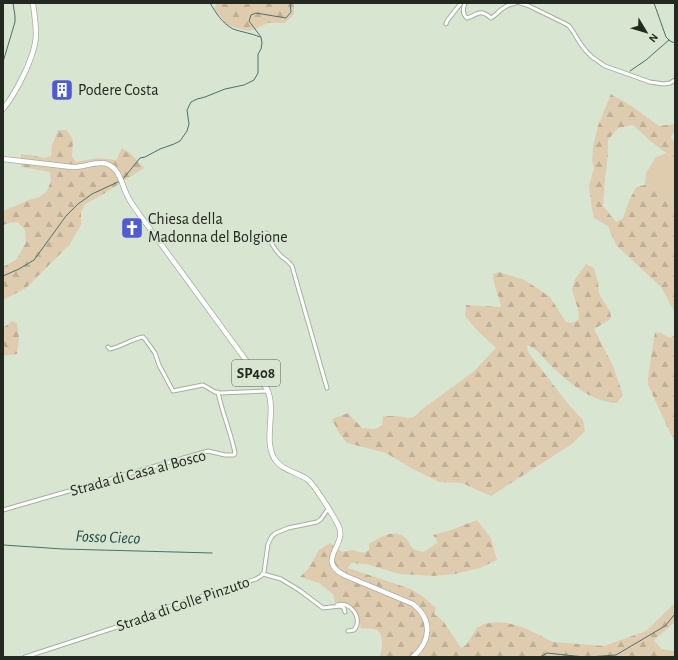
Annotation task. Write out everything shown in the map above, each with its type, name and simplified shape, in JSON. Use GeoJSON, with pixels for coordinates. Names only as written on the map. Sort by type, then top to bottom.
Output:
{"type":"FeatureCollection","features":[{"type":"Feature","properties":{"kind":"main road"},"geometry":{"type":"LineString","coordinates":[[3,109],[17,89],[34,47],[36,33],[33,3]]}},
{"type":"Feature","properties":{"kind":"main road","name":"SP408"},"geometry":{"type":"LineString","coordinates":[[3,159],[72,168],[102,163],[108,164],[120,176],[127,195],[146,225],[268,391],[271,399],[271,452],[281,466],[310,481],[337,523],[340,531],[340,540],[332,556],[332,563],[335,569],[339,573],[413,604],[424,616],[428,631],[422,648],[413,657]]}},
{"type":"Feature","properties":{"kind":"street"},"geometry":{"type":"LineString","coordinates":[[446,24],[461,3]]}},
{"type":"Feature","properties":{"kind":"street"},"geometry":{"type":"LineString","coordinates":[[465,3],[463,12],[467,18],[470,18],[479,12],[483,12],[490,18],[501,9],[516,3]]}},
{"type":"Feature","properties":{"kind":"street"},"geometry":{"type":"LineString","coordinates":[[520,3],[569,26],[586,51],[605,66],[650,82],[664,84],[675,80]]}},
{"type":"Feature","properties":{"kind":"street"},"geometry":{"type":"LineString","coordinates":[[266,233],[268,234],[273,247],[282,257],[290,262],[292,266],[327,388]]}},
{"type":"Feature","properties":{"kind":"street"},"geometry":{"type":"LineString","coordinates":[[108,347],[112,349],[143,337],[155,353],[159,365],[173,391],[203,385],[218,392],[268,391]]}},
{"type":"Feature","properties":{"kind":"street","name":"Strada di Casa al Bosco"},"geometry":{"type":"LineString","coordinates":[[3,510],[208,452],[234,455],[235,453],[232,437],[218,392]]}},
{"type":"Feature","properties":{"kind":"street","name":"Strada di Colle Pinzuto"},"geometry":{"type":"LineString","coordinates":[[25,657],[126,624],[174,605],[256,579],[264,572],[268,544],[272,536],[288,528],[316,522],[321,519],[328,509]]}},
{"type":"Feature","properties":{"kind":"street"},"geometry":{"type":"LineString","coordinates":[[263,574],[281,579],[323,608],[342,607],[344,608],[345,612]]}},
{"type":"Feature","properties":{"kind":"street"},"geometry":{"type":"LineString","coordinates":[[331,607],[340,604],[352,608],[356,613],[358,624],[354,630],[348,631]]}},
{"type":"Feature","properties":{"kind":"green space"},"geometry":{"type":"Polygon","coordinates":[[[217,3],[294,3],[294,14],[285,23],[268,23],[248,31],[227,25],[214,9],[217,3]]]}},
{"type":"Feature","properties":{"kind":"green space"},"geometry":{"type":"Polygon","coordinates":[[[611,94],[633,107],[659,126],[675,124],[675,129],[671,137],[675,143],[675,158],[649,140],[633,125],[618,128],[608,140],[603,206],[616,222],[623,218],[636,187],[649,184],[668,202],[675,202],[675,330],[674,311],[661,287],[616,245],[608,226],[594,218],[589,186],[594,168],[592,160],[593,147],[598,126],[611,94]]]}},
{"type":"Feature","properties":{"kind":"green space"},"geometry":{"type":"Polygon","coordinates":[[[58,130],[67,130],[73,140],[72,156],[76,162],[98,158],[116,160],[122,148],[131,154],[144,168],[85,204],[81,212],[81,225],[69,245],[26,288],[5,299],[3,298],[3,267],[17,259],[26,242],[25,230],[18,222],[3,225],[3,211],[40,197],[47,191],[51,181],[50,172],[21,167],[21,154],[44,158],[51,156],[52,145],[58,130]]]}},
{"type":"Feature","properties":{"kind":"green space"},"geometry":{"type":"Polygon","coordinates":[[[666,153],[675,158],[675,202],[668,202],[649,184],[645,185],[646,173],[656,157],[666,153]]]}},
{"type":"Feature","properties":{"kind":"green space"},"geometry":{"type":"Polygon","coordinates":[[[586,264],[594,268],[599,293],[610,311],[611,317],[609,320],[594,329],[613,366],[623,395],[617,403],[600,400],[584,392],[568,381],[536,350],[527,345],[528,352],[569,405],[583,420],[585,431],[572,444],[491,496],[462,483],[439,482],[386,453],[347,443],[339,433],[332,419],[348,413],[362,428],[374,429],[382,426],[383,416],[414,417],[421,410],[473,372],[496,348],[465,316],[466,305],[501,307],[493,274],[499,272],[525,280],[550,297],[566,322],[572,323],[579,319],[578,309],[572,290],[575,279],[586,264]]]}},
{"type":"Feature","properties":{"kind":"green space"},"geometry":{"type":"Polygon","coordinates":[[[12,321],[17,323],[19,338],[17,354],[3,356],[3,328],[12,321]]]}},
{"type":"Feature","properties":{"kind":"green space"},"geometry":{"type":"Polygon","coordinates":[[[655,332],[661,333],[670,338],[675,335],[675,443],[648,385],[655,332]]]}},
{"type":"Feature","properties":{"kind":"green space"},"geometry":{"type":"Polygon","coordinates":[[[477,520],[491,538],[497,560],[480,568],[455,574],[434,576],[400,574],[366,564],[351,563],[348,568],[411,589],[422,596],[436,608],[434,614],[443,621],[461,648],[466,645],[477,628],[484,624],[497,622],[519,626],[553,642],[604,646],[646,631],[675,603],[675,622],[654,640],[661,649],[675,651],[675,657],[379,657],[382,639],[379,632],[375,629],[361,628],[356,612],[351,606],[341,602],[335,602],[333,594],[319,583],[300,577],[309,568],[319,550],[330,543],[342,552],[352,550],[364,553],[369,550],[369,544],[393,533],[402,535],[407,539],[413,548],[424,552],[438,542],[433,535],[477,520]]]}},
{"type":"Feature","properties":{"kind":"waterway"},"geometry":{"type":"LineString","coordinates":[[3,62],[15,22],[13,3]]}},
{"type":"Feature","properties":{"kind":"waterway"},"geometry":{"type":"LineString","coordinates":[[210,3],[220,18],[229,27],[260,37]]}},
{"type":"Feature","properties":{"kind":"waterway"},"geometry":{"type":"LineString","coordinates":[[123,179],[140,158],[180,141],[187,131],[189,124],[187,110],[191,102],[225,89],[244,85],[254,80],[258,73],[258,54],[262,43],[261,37],[249,21],[251,15],[256,13],[286,18],[291,12],[290,3]]}},
{"type":"Feature","properties":{"kind":"waterway"},"geometry":{"type":"LineString","coordinates":[[654,3],[666,37],[675,43]]}},
{"type":"Feature","properties":{"kind":"waterway"},"geometry":{"type":"LineString","coordinates":[[630,71],[646,60],[669,40]]}},
{"type":"Feature","properties":{"kind":"waterway"},"geometry":{"type":"LineString","coordinates":[[3,276],[34,260],[66,216],[78,204],[92,194],[120,181]]}},
{"type":"Feature","properties":{"kind":"waterway","name":"Fosso Cieco"},"geometry":{"type":"LineString","coordinates":[[3,545],[63,549],[212,553]]}},
{"type":"Feature","properties":{"kind":"waterway"},"geometry":{"type":"LineString","coordinates":[[588,657],[616,655],[665,626],[675,614]]}},
{"type":"Feature","properties":{"kind":"waterway"},"geometry":{"type":"LineString","coordinates":[[540,657],[547,653],[584,657]]}},
{"type":"Feature","properties":{"kind":"place","name":"Podere Costa"},"geometry":{"type":"Point","coordinates":[62,90]}},
{"type":"Feature","properties":{"kind":"place","name":"Chiesa della Madonna del Bolgione"},"geometry":{"type":"Point","coordinates":[132,228]}}]}
